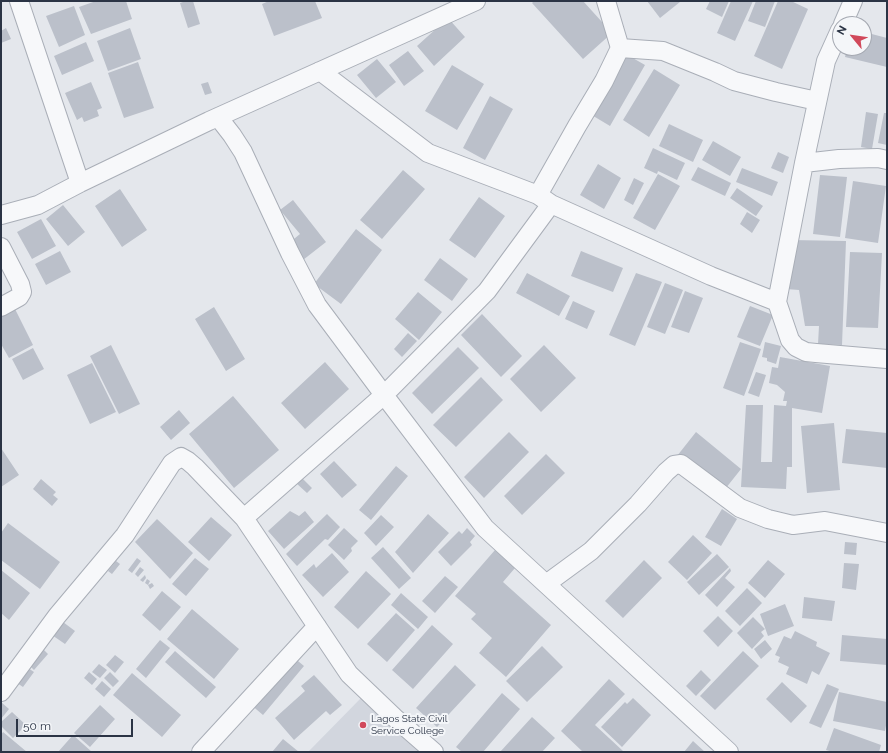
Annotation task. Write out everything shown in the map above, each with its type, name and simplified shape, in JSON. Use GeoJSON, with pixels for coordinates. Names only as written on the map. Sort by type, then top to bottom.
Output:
{"type":"FeatureCollection","features":[{"type":"Feature","properties":{"kind":"street"},"geometry":{"type":"LineString","coordinates":[[18,1],[80,183]]}},
{"type":"Feature","properties":{"kind":"street"},"geometry":{"type":"LineString","coordinates":[[1,215],[38,205],[80,183],[218,117],[476,1]]}},
{"type":"Feature","properties":{"kind":"street"},"geometry":{"type":"LineString","coordinates":[[244,518],[384,395],[487,291],[545,200],[577,126],[604,81],[620,48],[606,1]]}},
{"type":"Feature","properties":{"kind":"street"},"geometry":{"type":"LineString","coordinates":[[846,16],[853,1]]}},
{"type":"Feature","properties":{"kind":"street"},"geometry":{"type":"LineString","coordinates":[[620,48],[663,51],[734,81],[817,101]]}},
{"type":"Feature","properties":{"kind":"street"},"geometry":{"type":"LineString","coordinates":[[832,48],[826,61],[817,101],[777,302],[790,340],[796,347],[806,352],[887,359]]}},
{"type":"Feature","properties":{"kind":"street"},"geometry":{"type":"LineString","coordinates":[[320,71],[428,153],[545,200],[711,276],[777,302]]}},
{"type":"Feature","properties":{"kind":"street"},"geometry":{"type":"LineString","coordinates":[[218,117],[232,134],[243,152],[290,253],[317,305],[485,528],[729,752]]}},
{"type":"Feature","properties":{"kind":"street"},"geometry":{"type":"LineString","coordinates":[[804,163],[839,159],[878,158],[887,160]]}},
{"type":"Feature","properties":{"kind":"street"},"geometry":{"type":"LineString","coordinates":[[1,247],[20,284],[22,292],[19,297],[1,307]]}},
{"type":"Feature","properties":{"kind":"street"},"geometry":{"type":"LineString","coordinates":[[1,692],[57,616],[125,535],[172,463],[181,457],[195,467],[244,518],[349,674],[395,718],[434,752]]}},
{"type":"Feature","properties":{"kind":"street"},"geometry":{"type":"LineString","coordinates":[[546,584],[592,551],[674,465],[681,464],[740,508],[768,518],[793,525],[825,521],[887,533]]}},
{"type":"Feature","properties":{"kind":"street"},"geometry":{"type":"LineString","coordinates":[[201,752],[317,626]]}},
{"type":"Feature","properties":{"kind":"shaded area","name":"Lagos State Civil Service College"},"geometry":{"type":"Polygon","coordinates":[[[362,697],[421,752],[308,752],[362,697]]]}},
{"type":"Feature","properties":{"kind":"building"},"geometry":{"type":"Polygon","coordinates":[[[96,1],[126,1],[132,19],[91,34],[79,7],[96,1]]]}},
{"type":"Feature","properties":{"kind":"building"},"geometry":{"type":"Polygon","coordinates":[[[193,1],[200,24],[188,28],[180,3],[193,1]]]}},
{"type":"Feature","properties":{"kind":"building"},"geometry":{"type":"Polygon","coordinates":[[[269,1],[315,1],[322,18],[274,36],[262,4],[269,1]]]}},
{"type":"Feature","properties":{"kind":"building"},"geometry":{"type":"Polygon","coordinates":[[[534,1],[583,1],[612,33],[583,59],[532,3],[534,1]]]}},
{"type":"Feature","properties":{"kind":"building"},"geometry":{"type":"Polygon","coordinates":[[[647,1],[679,1],[680,2],[660,18],[647,1]]]}},
{"type":"Feature","properties":{"kind":"building"},"geometry":{"type":"Polygon","coordinates":[[[710,1],[729,1],[722,17],[706,9],[710,1]]]}},
{"type":"Feature","properties":{"kind":"building"},"geometry":{"type":"Polygon","coordinates":[[[731,1],[753,1],[735,41],[717,33],[731,1]]]}},
{"type":"Feature","properties":{"kind":"building"},"geometry":{"type":"Polygon","coordinates":[[[756,1],[775,1],[765,27],[748,21],[756,1]]]}},
{"type":"Feature","properties":{"kind":"building"},"geometry":{"type":"Polygon","coordinates":[[[778,1],[791,1],[808,9],[782,69],[754,56],[778,1]]]}},
{"type":"Feature","properties":{"kind":"building"},"geometry":{"type":"Polygon","coordinates":[[[74,6],[85,35],[59,47],[46,16],[74,6]]]}},
{"type":"Feature","properties":{"kind":"building"},"geometry":{"type":"Polygon","coordinates":[[[448,18],[465,37],[434,66],[417,46],[448,18]]]}},
{"type":"Feature","properties":{"kind":"building"},"geometry":{"type":"Polygon","coordinates":[[[6,28],[11,39],[1,43],[1,31],[6,28]]]}},
{"type":"Feature","properties":{"kind":"building"},"geometry":{"type":"Polygon","coordinates":[[[130,28],[141,59],[108,71],[97,41],[130,28]]]}},
{"type":"Feature","properties":{"kind":"building"},"geometry":{"type":"Polygon","coordinates":[[[872,34],[887,38],[887,67],[845,57],[872,56],[872,34]]]}},
{"type":"Feature","properties":{"kind":"building"},"geometry":{"type":"Polygon","coordinates":[[[86,42],[94,61],[62,75],[54,56],[86,42]]]}},
{"type":"Feature","properties":{"kind":"building"},"geometry":{"type":"Polygon","coordinates":[[[408,51],[424,71],[404,86],[389,65],[408,51]]]}},
{"type":"Feature","properties":{"kind":"building"},"geometry":{"type":"Polygon","coordinates":[[[624,53],[645,65],[610,126],[590,114],[624,53]]]}},
{"type":"Feature","properties":{"kind":"building"},"geometry":{"type":"Polygon","coordinates":[[[377,59],[396,82],[376,98],[357,75],[377,59]]]}},
{"type":"Feature","properties":{"kind":"building"},"geometry":{"type":"Polygon","coordinates":[[[138,62],[154,108],[124,118],[108,73],[138,62]]]}},
{"type":"Feature","properties":{"kind":"building"},"geometry":{"type":"Polygon","coordinates":[[[452,65],[484,84],[457,130],[425,111],[452,65]]]}},
{"type":"Feature","properties":{"kind":"building"},"geometry":{"type":"Polygon","coordinates":[[[654,69],[680,85],[649,137],[623,120],[654,69]]]}},
{"type":"Feature","properties":{"kind":"building"},"geometry":{"type":"Polygon","coordinates":[[[91,82],[102,108],[97,110],[99,116],[84,122],[82,117],[77,120],[65,93],[91,82]]]}},
{"type":"Feature","properties":{"kind":"building"},"geometry":{"type":"Polygon","coordinates":[[[208,82],[212,93],[205,95],[201,84],[208,82]]]}},
{"type":"Feature","properties":{"kind":"building"},"geometry":{"type":"Polygon","coordinates":[[[490,96],[513,109],[485,160],[463,148],[490,96]]]}},
{"type":"Feature","properties":{"kind":"building"},"geometry":{"type":"Polygon","coordinates":[[[866,112],[878,114],[872,149],[861,147],[866,112]]]}},
{"type":"Feature","properties":{"kind":"building"},"geometry":{"type":"Polygon","coordinates":[[[884,113],[887,113],[887,145],[878,143],[884,113]]]}},
{"type":"Feature","properties":{"kind":"building"},"geometry":{"type":"Polygon","coordinates":[[[669,124],[703,140],[693,162],[659,146],[669,124]]]}},
{"type":"Feature","properties":{"kind":"building"},"geometry":{"type":"Polygon","coordinates":[[[713,141],[741,157],[730,176],[702,160],[713,141]]]}},
{"type":"Feature","properties":{"kind":"building"},"geometry":{"type":"Polygon","coordinates":[[[653,148],[685,163],[677,180],[658,171],[657,174],[644,168],[653,148]]]}},
{"type":"Feature","properties":{"kind":"building"},"geometry":{"type":"Polygon","coordinates":[[[778,152],[789,157],[783,173],[771,168],[778,152]]]}},
{"type":"Feature","properties":{"kind":"building"},"geometry":{"type":"Polygon","coordinates":[[[598,164],[621,178],[604,209],[580,195],[598,164]]]}},
{"type":"Feature","properties":{"kind":"building"},"geometry":{"type":"Polygon","coordinates":[[[698,167],[731,183],[725,196],[691,180],[698,167]]]}},
{"type":"Feature","properties":{"kind":"building"},"geometry":{"type":"Polygon","coordinates":[[[742,168],[778,182],[772,196],[736,182],[742,168]]]}},
{"type":"Feature","properties":{"kind":"building"},"geometry":{"type":"Polygon","coordinates":[[[403,170],[425,189],[382,239],[360,220],[403,170]]]}},
{"type":"Feature","properties":{"kind":"building"},"geometry":{"type":"Polygon","coordinates":[[[658,174],[680,186],[655,230],[633,218],[658,174]]]}},
{"type":"Feature","properties":{"kind":"building"},"geometry":{"type":"Polygon","coordinates":[[[820,175],[847,177],[840,237],[813,234],[820,175]]]}},
{"type":"Feature","properties":{"kind":"building"},"geometry":{"type":"Polygon","coordinates":[[[634,178],[644,183],[633,205],[624,200],[634,178]]]}},
{"type":"Feature","properties":{"kind":"building"},"geometry":{"type":"Polygon","coordinates":[[[853,181],[886,186],[878,243],[845,238],[853,181]]]}},
{"type":"Feature","properties":{"kind":"building"},"geometry":{"type":"Polygon","coordinates":[[[737,188],[763,206],[756,216],[730,198],[737,188]]]}},
{"type":"Feature","properties":{"kind":"building"},"geometry":{"type":"Polygon","coordinates":[[[120,189],[147,230],[122,247],[95,206],[120,189]]]}},
{"type":"Feature","properties":{"kind":"building"},"geometry":{"type":"Polygon","coordinates":[[[479,197],[505,216],[475,258],[449,240],[479,197]]]}},
{"type":"Feature","properties":{"kind":"building"},"geometry":{"type":"Polygon","coordinates":[[[293,200],[326,242],[303,260],[289,243],[300,234],[280,210],[293,200]]]}},
{"type":"Feature","properties":{"kind":"building"},"geometry":{"type":"Polygon","coordinates":[[[63,205],[85,232],[68,246],[46,219],[63,205]]]}},
{"type":"Feature","properties":{"kind":"building"},"geometry":{"type":"Polygon","coordinates":[[[747,212],[760,220],[752,233],[740,224],[747,212]]]}},
{"type":"Feature","properties":{"kind":"building"},"geometry":{"type":"Polygon","coordinates":[[[41,219],[56,246],[32,259],[17,232],[41,219]]]}},
{"type":"Feature","properties":{"kind":"building"},"geometry":{"type":"Polygon","coordinates":[[[356,229],[382,250],[341,304],[314,284],[356,229]]]}},
{"type":"Feature","properties":{"kind":"building"},"geometry":{"type":"Polygon","coordinates":[[[791,240],[846,241],[842,345],[818,344],[819,326],[805,326],[799,290],[786,289],[791,240]]]}},
{"type":"Feature","properties":{"kind":"building"},"geometry":{"type":"Polygon","coordinates":[[[60,251],[71,272],[46,285],[35,264],[60,251]]]}},
{"type":"Feature","properties":{"kind":"building"},"geometry":{"type":"Polygon","coordinates":[[[581,251],[623,268],[613,292],[571,276],[581,251]]]}},
{"type":"Feature","properties":{"kind":"building"},"geometry":{"type":"Polygon","coordinates":[[[850,252],[882,253],[878,328],[846,327],[850,252]]]}},
{"type":"Feature","properties":{"kind":"building"},"geometry":{"type":"Polygon","coordinates":[[[440,258],[468,279],[452,301],[424,280],[440,258]]]}},
{"type":"Feature","properties":{"kind":"building"},"geometry":{"type":"Polygon","coordinates":[[[527,273],[570,296],[559,316],[516,293],[527,273]]]}},
{"type":"Feature","properties":{"kind":"building"},"geometry":{"type":"Polygon","coordinates":[[[636,273],[662,282],[635,346],[609,335],[636,273]]]}},
{"type":"Feature","properties":{"kind":"building"},"geometry":{"type":"Polygon","coordinates":[[[665,283],[683,290],[665,334],[647,327],[665,283]]]}},
{"type":"Feature","properties":{"kind":"building"},"geometry":{"type":"Polygon","coordinates":[[[685,291],[703,298],[689,333],[671,327],[685,291]]]}},
{"type":"Feature","properties":{"kind":"building"},"geometry":{"type":"Polygon","coordinates":[[[418,292],[442,312],[419,340],[395,319],[418,292]]]}},
{"type":"Feature","properties":{"kind":"building"},"geometry":{"type":"Polygon","coordinates":[[[573,301],[595,311],[587,329],[565,319],[573,301]]]}},
{"type":"Feature","properties":{"kind":"building"},"geometry":{"type":"Polygon","coordinates":[[[750,306],[773,315],[760,346],[737,337],[750,306]]]}},
{"type":"Feature","properties":{"kind":"building"},"geometry":{"type":"Polygon","coordinates":[[[214,307],[245,359],[226,371],[195,319],[214,307]]]}},
{"type":"Feature","properties":{"kind":"building"},"geometry":{"type":"Polygon","coordinates":[[[15,309],[33,345],[9,358],[1,344],[1,316],[15,309]]]}},
{"type":"Feature","properties":{"kind":"building"},"geometry":{"type":"Polygon","coordinates":[[[482,314],[522,356],[501,377],[461,335],[482,314]]]}},
{"type":"Feature","properties":{"kind":"building"},"geometry":{"type":"Polygon","coordinates":[[[408,333],[417,341],[402,357],[394,349],[408,333]]]}},
{"type":"Feature","properties":{"kind":"building"},"geometry":{"type":"Polygon","coordinates":[[[740,342],[761,349],[744,396],[723,388],[740,342]]]}},
{"type":"Feature","properties":{"kind":"building"},"geometry":{"type":"Polygon","coordinates":[[[765,342],[781,346],[776,364],[767,361],[767,358],[762,357],[765,342]]]}},
{"type":"Feature","properties":{"kind":"building"},"geometry":{"type":"Polygon","coordinates":[[[111,345],[140,404],[119,414],[90,356],[111,345]]]}},
{"type":"Feature","properties":{"kind":"building"},"geometry":{"type":"Polygon","coordinates":[[[544,345],[576,378],[541,412],[510,379],[544,345]]]}},
{"type":"Feature","properties":{"kind":"building"},"geometry":{"type":"Polygon","coordinates":[[[458,347],[479,368],[432,414],[412,393],[458,347]]]}},
{"type":"Feature","properties":{"kind":"building"},"geometry":{"type":"Polygon","coordinates":[[[33,348],[44,369],[23,380],[12,359],[33,348]]]}},
{"type":"Feature","properties":{"kind":"building"},"geometry":{"type":"Polygon","coordinates":[[[780,357],[830,366],[822,413],[792,408],[792,467],[787,467],[786,489],[741,487],[746,405],[763,405],[761,462],[772,462],[774,405],[786,406],[787,401],[783,401],[785,392],[777,385],[769,383],[772,367],[778,368],[780,357]]]}},
{"type":"Feature","properties":{"kind":"building"},"geometry":{"type":"Polygon","coordinates":[[[325,362],[349,389],[305,429],[281,403],[325,362]]]}},
{"type":"Feature","properties":{"kind":"building"},"geometry":{"type":"Polygon","coordinates":[[[92,363],[116,412],[90,424],[67,375],[92,363]]]}},
{"type":"Feature","properties":{"kind":"building"},"geometry":{"type":"Polygon","coordinates":[[[756,372],[766,375],[759,397],[748,393],[756,372]]]}},
{"type":"Feature","properties":{"kind":"building"},"geometry":{"type":"Polygon","coordinates":[[[481,377],[503,400],[456,447],[433,425],[481,377]]]}},
{"type":"Feature","properties":{"kind":"building"},"geometry":{"type":"Polygon","coordinates":[[[233,396],[279,450],[234,488],[189,434],[233,396]]]}},
{"type":"Feature","properties":{"kind":"building"},"geometry":{"type":"Polygon","coordinates":[[[179,410],[190,423],[171,440],[160,427],[179,410]]]}},
{"type":"Feature","properties":{"kind":"building"},"geometry":{"type":"Polygon","coordinates":[[[834,423],[840,490],[807,493],[801,426],[834,423]]]}},
{"type":"Feature","properties":{"kind":"building"},"geometry":{"type":"Polygon","coordinates":[[[846,429],[887,433],[887,468],[842,463],[846,429]]]}},
{"type":"Feature","properties":{"kind":"building"},"geometry":{"type":"Polygon","coordinates":[[[509,432],[529,452],[484,498],[464,477],[509,432]]]}},
{"type":"Feature","properties":{"kind":"building"},"geometry":{"type":"Polygon","coordinates":[[[696,432],[741,469],[722,493],[677,456],[696,432]]]}},
{"type":"Feature","properties":{"kind":"building"},"geometry":{"type":"Polygon","coordinates":[[[1,448],[19,475],[1,487],[1,448]]]}},
{"type":"Feature","properties":{"kind":"building"},"geometry":{"type":"Polygon","coordinates":[[[546,454],[565,473],[522,515],[504,496],[546,454]]]}},
{"type":"Feature","properties":{"kind":"building"},"geometry":{"type":"Polygon","coordinates":[[[334,461],[357,485],[342,498],[320,474],[334,461]]]}},
{"type":"Feature","properties":{"kind":"building"},"geometry":{"type":"Polygon","coordinates":[[[396,466],[408,476],[371,520],[359,510],[396,466]]]}},
{"type":"Feature","properties":{"kind":"building"},"geometry":{"type":"Polygon","coordinates":[[[301,477],[312,488],[307,493],[296,483],[301,477]]]}},
{"type":"Feature","properties":{"kind":"building"},"geometry":{"type":"Polygon","coordinates":[[[41,479],[56,492],[53,495],[58,499],[52,506],[33,489],[41,479]]]}},
{"type":"Feature","properties":{"kind":"building"},"geometry":{"type":"Polygon","coordinates":[[[722,509],[737,519],[721,546],[705,537],[722,509]]]}},
{"type":"Feature","properties":{"kind":"building"},"geometry":{"type":"Polygon","coordinates":[[[290,511],[299,516],[305,511],[314,522],[284,549],[268,531],[290,511]]]}},
{"type":"Feature","properties":{"kind":"building"},"geometry":{"type":"Polygon","coordinates":[[[327,514],[340,527],[328,540],[325,539],[297,566],[286,554],[327,514]]]}},
{"type":"Feature","properties":{"kind":"building"},"geometry":{"type":"Polygon","coordinates":[[[428,514],[449,533],[413,573],[395,552],[428,514]]]}},
{"type":"Feature","properties":{"kind":"building"},"geometry":{"type":"Polygon","coordinates":[[[381,515],[394,527],[376,546],[364,533],[381,515]]]}},
{"type":"Feature","properties":{"kind":"building"},"geometry":{"type":"Polygon","coordinates":[[[211,517],[232,535],[209,561],[188,542],[211,517]]]}},
{"type":"Feature","properties":{"kind":"building"},"geometry":{"type":"Polygon","coordinates":[[[157,519],[193,553],[170,579],[135,542],[157,519]]]}},
{"type":"Feature","properties":{"kind":"building"},"geometry":{"type":"Polygon","coordinates":[[[8,523],[60,562],[40,589],[1,560],[1,533],[8,523]]]}},
{"type":"Feature","properties":{"kind":"building"},"geometry":{"type":"Polygon","coordinates":[[[344,528],[358,541],[351,548],[352,551],[344,560],[328,545],[344,528]]]}},
{"type":"Feature","properties":{"kind":"building"},"geometry":{"type":"Polygon","coordinates":[[[467,528],[475,536],[470,542],[472,545],[451,566],[438,552],[459,531],[462,534],[467,528]]]}},
{"type":"Feature","properties":{"kind":"building"},"geometry":{"type":"Polygon","coordinates":[[[693,535],[712,553],[687,580],[668,562],[693,535]]]}},
{"type":"Feature","properties":{"kind":"building"},"geometry":{"type":"Polygon","coordinates":[[[845,542],[857,543],[856,555],[844,554],[845,542]]]}},
{"type":"Feature","properties":{"kind":"building"},"geometry":{"type":"Polygon","coordinates":[[[383,547],[411,578],[399,589],[371,558],[383,547]]]}},
{"type":"Feature","properties":{"kind":"building"},"geometry":{"type":"Polygon","coordinates":[[[495,550],[515,568],[503,582],[551,625],[506,677],[479,653],[492,638],[471,619],[476,614],[455,596],[495,550]]]}},
{"type":"Feature","properties":{"kind":"building"},"geometry":{"type":"Polygon","coordinates":[[[332,553],[349,572],[323,597],[302,575],[314,564],[316,568],[332,553]]]}},
{"type":"Feature","properties":{"kind":"building"},"geometry":{"type":"Polygon","coordinates":[[[717,554],[729,567],[699,595],[687,582],[717,554]]]}},
{"type":"Feature","properties":{"kind":"building"},"geometry":{"type":"Polygon","coordinates":[[[137,558],[141,561],[132,573],[128,570],[137,558]]]}},
{"type":"Feature","properties":{"kind":"building"},"geometry":{"type":"Polygon","coordinates":[[[195,558],[209,569],[186,596],[172,584],[195,558]]]}},
{"type":"Feature","properties":{"kind":"building"},"geometry":{"type":"Polygon","coordinates":[[[644,560],[662,578],[623,618],[605,601],[644,560]]]}},
{"type":"Feature","properties":{"kind":"building"},"geometry":{"type":"Polygon","coordinates":[[[768,560],[785,574],[765,598],[748,583],[768,560]]]}},
{"type":"Feature","properties":{"kind":"building"},"geometry":{"type":"Polygon","coordinates":[[[116,561],[120,564],[112,574],[108,571],[116,561]]]}},
{"type":"Feature","properties":{"kind":"building"},"geometry":{"type":"Polygon","coordinates":[[[844,563],[859,564],[856,590],[842,588],[844,563]]]}},
{"type":"Feature","properties":{"kind":"building"},"geometry":{"type":"Polygon","coordinates":[[[140,567],[144,570],[138,577],[135,574],[140,567]]]}},
{"type":"Feature","properties":{"kind":"building"},"geometry":{"type":"Polygon","coordinates":[[[730,568],[731,571],[725,578],[735,587],[717,607],[705,595],[730,568]]]}},
{"type":"Feature","properties":{"kind":"building"},"geometry":{"type":"Polygon","coordinates":[[[1,570],[30,593],[9,620],[1,613],[1,570]]]}},
{"type":"Feature","properties":{"kind":"building"},"geometry":{"type":"Polygon","coordinates":[[[366,571],[391,594],[358,629],[334,607],[366,571]]]}},
{"type":"Feature","properties":{"kind":"building"},"geometry":{"type":"Polygon","coordinates":[[[145,575],[146,578],[143,582],[140,580],[145,575]]]}},
{"type":"Feature","properties":{"kind":"building"},"geometry":{"type":"Polygon","coordinates":[[[445,576],[458,587],[435,613],[422,601],[445,576]]]}},
{"type":"Feature","properties":{"kind":"building"},"geometry":{"type":"Polygon","coordinates":[[[147,579],[150,581],[148,585],[145,583],[147,579]]]}},
{"type":"Feature","properties":{"kind":"building"},"geometry":{"type":"Polygon","coordinates":[[[152,583],[154,586],[150,589],[148,585],[152,583]]]}},
{"type":"Feature","properties":{"kind":"building"},"geometry":{"type":"Polygon","coordinates":[[[747,588],[762,603],[740,626],[725,611],[747,588]]]}},
{"type":"Feature","properties":{"kind":"building"},"geometry":{"type":"Polygon","coordinates":[[[162,591],[181,607],[160,631],[142,615],[162,591]]]}},
{"type":"Feature","properties":{"kind":"building"},"geometry":{"type":"Polygon","coordinates":[[[401,593],[428,617],[418,629],[391,605],[401,593]]]}},
{"type":"Feature","properties":{"kind":"building"},"geometry":{"type":"Polygon","coordinates":[[[804,597],[835,601],[832,621],[802,618],[804,597]]]}},
{"type":"Feature","properties":{"kind":"building"},"geometry":{"type":"Polygon","coordinates":[[[785,604],[794,626],[768,636],[760,614],[785,604]]]}},
{"type":"Feature","properties":{"kind":"building"},"geometry":{"type":"Polygon","coordinates":[[[192,609],[239,649],[214,679],[167,639],[192,609]]]}},
{"type":"Feature","properties":{"kind":"building"},"geometry":{"type":"Polygon","coordinates":[[[396,613],[415,630],[387,662],[367,644],[396,613]]]}},
{"type":"Feature","properties":{"kind":"building"},"geometry":{"type":"Polygon","coordinates":[[[718,616],[733,631],[718,647],[703,631],[718,616]]]}},
{"type":"Feature","properties":{"kind":"building"},"geometry":{"type":"Polygon","coordinates":[[[753,617],[765,629],[761,632],[764,636],[752,649],[737,633],[753,617]]]}},
{"type":"Feature","properties":{"kind":"building"},"geometry":{"type":"Polygon","coordinates":[[[59,619],[75,631],[65,644],[49,633],[59,619]]]}},
{"type":"Feature","properties":{"kind":"building"},"geometry":{"type":"Polygon","coordinates":[[[432,625],[453,644],[413,689],[392,670],[432,625]]]}},
{"type":"Feature","properties":{"kind":"building"},"geometry":{"type":"Polygon","coordinates":[[[795,631],[817,642],[816,646],[830,653],[819,675],[812,671],[807,684],[786,674],[789,667],[778,662],[780,657],[775,655],[784,636],[791,639],[795,631]]]}},
{"type":"Feature","properties":{"kind":"building"},"geometry":{"type":"Polygon","coordinates":[[[842,635],[887,639],[887,665],[840,661],[842,635]]]}},
{"type":"Feature","properties":{"kind":"building"},"geometry":{"type":"Polygon","coordinates":[[[160,640],[170,648],[146,678],[136,669],[160,640]]]}},
{"type":"Feature","properties":{"kind":"building"},"geometry":{"type":"Polygon","coordinates":[[[765,640],[772,649],[761,659],[754,649],[765,640]]]}},
{"type":"Feature","properties":{"kind":"building"},"geometry":{"type":"Polygon","coordinates":[[[542,646],[563,667],[527,702],[506,681],[542,646]]]}},
{"type":"Feature","properties":{"kind":"building"},"geometry":{"type":"Polygon","coordinates":[[[43,649],[48,654],[34,670],[29,665],[43,649]]]}},
{"type":"Feature","properties":{"kind":"building"},"geometry":{"type":"Polygon","coordinates":[[[175,651],[216,687],[206,698],[165,662],[175,651]]]}},
{"type":"Feature","properties":{"kind":"building"},"geometry":{"type":"Polygon","coordinates":[[[743,651],[759,666],[715,710],[700,696],[743,651]]]}},
{"type":"Feature","properties":{"kind":"building"},"geometry":{"type":"Polygon","coordinates":[[[115,655],[124,662],[115,673],[106,665],[115,655]]]}},
{"type":"Feature","properties":{"kind":"building"},"geometry":{"type":"Polygon","coordinates":[[[292,656],[304,666],[263,715],[250,704],[292,656]]]}},
{"type":"Feature","properties":{"kind":"building"},"geometry":{"type":"Polygon","coordinates":[[[99,664],[107,670],[100,678],[92,672],[99,664]]]}},
{"type":"Feature","properties":{"kind":"building"},"geometry":{"type":"Polygon","coordinates":[[[455,665],[476,685],[437,727],[416,708],[455,665]]]}},
{"type":"Feature","properties":{"kind":"building"},"geometry":{"type":"Polygon","coordinates":[[[28,668],[34,672],[23,687],[17,683],[28,668]]]}},
{"type":"Feature","properties":{"kind":"building"},"geometry":{"type":"Polygon","coordinates":[[[701,670],[711,680],[696,696],[686,686],[701,670]]]}},
{"type":"Feature","properties":{"kind":"building"},"geometry":{"type":"Polygon","coordinates":[[[89,672],[97,679],[92,685],[84,678],[89,672]]]}},
{"type":"Feature","properties":{"kind":"building"},"geometry":{"type":"Polygon","coordinates":[[[110,672],[119,681],[113,687],[104,678],[110,672]]]}},
{"type":"Feature","properties":{"kind":"building"},"geometry":{"type":"Polygon","coordinates":[[[132,673],[181,715],[162,737],[113,695],[132,673]]]}},
{"type":"Feature","properties":{"kind":"building"},"geometry":{"type":"Polygon","coordinates":[[[314,675],[342,705],[330,715],[326,711],[294,740],[275,718],[305,691],[301,686],[314,675]]]}},
{"type":"Feature","properties":{"kind":"building"},"geometry":{"type":"Polygon","coordinates":[[[609,679],[625,694],[595,725],[623,751],[583,752],[561,731],[609,679]]]}},
{"type":"Feature","properties":{"kind":"building"},"geometry":{"type":"Polygon","coordinates":[[[102,681],[111,689],[104,697],[95,689],[102,681]]]}},
{"type":"Feature","properties":{"kind":"building"},"geometry":{"type":"Polygon","coordinates":[[[782,682],[807,706],[791,723],[766,699],[782,682]]]}},
{"type":"Feature","properties":{"kind":"building"},"geometry":{"type":"Polygon","coordinates":[[[827,684],[839,689],[821,728],[809,723],[827,684]]]}},
{"type":"Feature","properties":{"kind":"building"},"geometry":{"type":"Polygon","coordinates":[[[839,692],[887,702],[887,720],[885,731],[833,721],[839,692]]]}},
{"type":"Feature","properties":{"kind":"building"},"geometry":{"type":"Polygon","coordinates":[[[502,693],[520,709],[483,752],[462,752],[456,747],[502,693]]]}},
{"type":"Feature","properties":{"kind":"building"},"geometry":{"type":"Polygon","coordinates":[[[633,698],[651,715],[622,747],[601,727],[625,702],[627,704],[633,698]]]}},
{"type":"Feature","properties":{"kind":"building"},"geometry":{"type":"Polygon","coordinates":[[[1,702],[9,709],[1,719],[1,702]]]}},
{"type":"Feature","properties":{"kind":"building"},"geometry":{"type":"Polygon","coordinates":[[[100,705],[115,719],[90,747],[74,733],[100,705]]]}},
{"type":"Feature","properties":{"kind":"building"},"geometry":{"type":"Polygon","coordinates":[[[12,712],[26,725],[13,738],[1,726],[1,722],[12,712]]]}},
{"type":"Feature","properties":{"kind":"building"},"geometry":{"type":"Polygon","coordinates":[[[532,717],[555,738],[542,752],[500,752],[532,717]]]}},
{"type":"Feature","properties":{"kind":"building"},"geometry":{"type":"Polygon","coordinates":[[[834,728],[881,745],[879,752],[833,752],[826,750],[834,728]]]}},
{"type":"Feature","properties":{"kind":"building"},"geometry":{"type":"Polygon","coordinates":[[[3,732],[27,752],[1,752],[1,735],[3,732]]]}},
{"type":"Feature","properties":{"kind":"building"},"geometry":{"type":"Polygon","coordinates":[[[73,735],[92,752],[58,752],[73,735]]]}},
{"type":"Feature","properties":{"kind":"building"},"geometry":{"type":"Polygon","coordinates":[[[283,739],[299,752],[272,752],[283,739]]]}},
{"type":"Feature","properties":{"kind":"building"},"geometry":{"type":"Polygon","coordinates":[[[693,741],[705,752],[684,752],[693,741]]]}},
{"type":"Feature","properties":{"kind":"place","name":"Lagos State Civil Service College"},"geometry":{"type":"Point","coordinates":[363,725]}}]}
